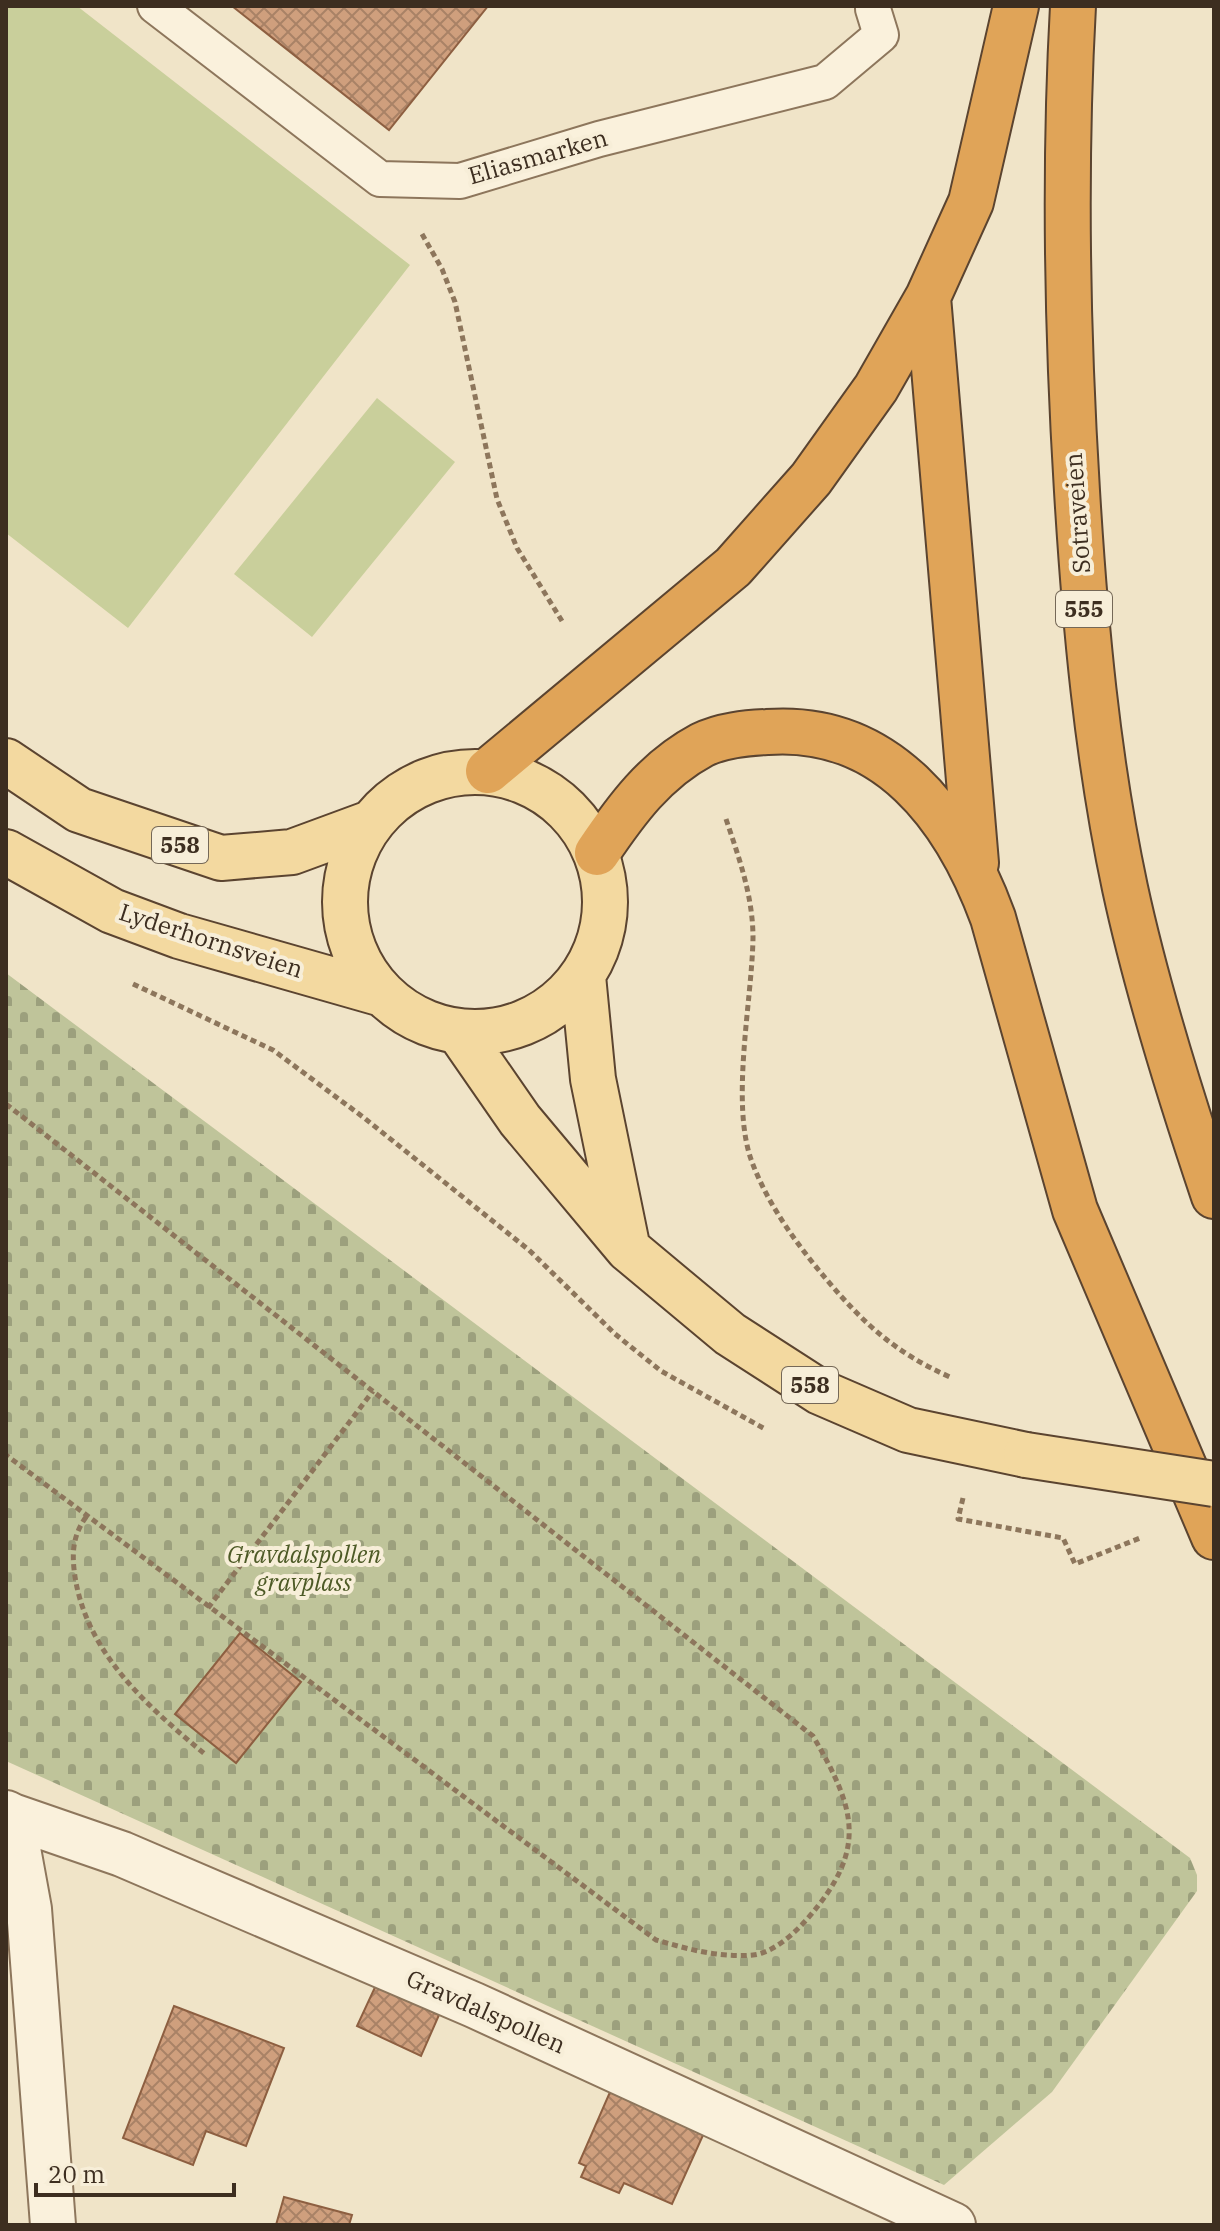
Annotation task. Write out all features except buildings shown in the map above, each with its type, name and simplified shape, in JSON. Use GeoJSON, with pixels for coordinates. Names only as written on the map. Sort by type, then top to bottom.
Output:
{"type":"FeatureCollection","features":[{"type":"Feature","properties":{"kind":"highway"},"geometry":{"type":"LineString","coordinates":[[488,771],[733,567],[811,479],[876,388],[928,297],[971,202],[1016,6]]}},
{"type":"Feature","properties":{"kind":"highway","name":"Sotraveien"},"geometry":{"type":"LineString","coordinates":[[1073,6],[1067,121],[1068,356],[1086,639],[1125,888],[1189,1122],[1214,1196]]}},
{"type":"Feature","properties":{"kind":"highway"},"geometry":{"type":"LineString","coordinates":[[928,297],[977,874]]}},
{"type":"Feature","properties":{"kind":"highway"},"geometry":{"type":"LineString","coordinates":[[597,853],[641,793],[661,773],[703,744],[740,734],[782,731],[825,736],[860,749],[910,780],[942,815],[977,874],[993,918],[1075,1210],[1214,1537]]}},
{"type":"Feature","properties":{"kind":"main road","name":"558"},"geometry":{"type":"LineString","coordinates":[[6,761],[79,810],[221,858],[292,852],[368,824]]}},
{"type":"Feature","properties":{"kind":"main road","name":"558"},"geometry":{"type":"LineString","coordinates":[[488,771],[533,784],[569,811],[597,853],[605,884],[605,916],[597,947],[583,976],[559,1002],[530,1021],[495,1032],[459,1032],[416,1019],[379,993],[355,955],[343,911],[348,865],[368,824],[401,793],[443,774],[488,771]]}},
{"type":"Feature","properties":{"kind":"main road","name":"Lyderhornsveien"},"geometry":{"type":"LineString","coordinates":[[6,852],[112,911],[179,936],[379,993]]}},
{"type":"Feature","properties":{"kind":"main road","name":"558"},"geometry":{"type":"LineString","coordinates":[[583,976],[593,1079],[628,1249]]}},
{"type":"Feature","properties":{"kind":"main road","name":"558"},"geometry":{"type":"LineString","coordinates":[[459,1032],[520,1120],[628,1249],[730,1334],[820,1392],[908,1430],[1026,1455],[1214,1484]]}},
{"type":"Feature","properties":{"kind":"street","name":"Gravdalspollen"},"geometry":{"type":"LineString","coordinates":[[9,1814],[29,1909],[53,2225]]}},
{"type":"Feature","properties":{"kind":"street","name":"Gravdalspollen"},"geometry":{"type":"LineString","coordinates":[[9,1814],[122,1854],[474,2005],[953,2225]]}},
{"type":"Feature","properties":{"kind":"lane"},"geometry":{"type":"LineString","coordinates":[[155,6],[380,179]]}},
{"type":"Feature","properties":{"kind":"lane","name":"Eliasmarken"},"geometry":{"type":"LineString","coordinates":[[380,179],[460,181],[599,139],[825,82],[881,35],[873,9]]}},
{"type":"Feature","properties":{"kind":"path"},"geometry":{"type":"LineString","coordinates":[[380,179],[414,218],[442,269],[455,302],[497,499],[517,548],[562,621]]}},
{"type":"Feature","properties":{"kind":"path"},"geometry":{"type":"LineString","coordinates":[[726,819],[745,874],[753,935],[744,1112],[751,1161],[804,1253],[857,1315],[897,1351]]}},
{"type":"Feature","properties":{"kind":"path"},"geometry":{"type":"LineString","coordinates":[[132,984],[273,1050],[363,1117],[529,1250],[571,1292]]}},
{"type":"Feature","properties":{"kind":"path"},"geometry":{"type":"LineString","coordinates":[[6,1104],[813,1736],[843,1787],[851,1841],[832,1891],[793,1935],[756,1955],[704,1954],[656,1940],[336,1698],[208,1608],[6,1455]]}},
{"type":"Feature","properties":{"kind":"path"},"geometry":{"type":"LineString","coordinates":[[208,1608],[373,1391]]}},
{"type":"Feature","properties":{"kind":"path"},"geometry":{"type":"LineString","coordinates":[[964,1492],[958,1519],[1063,1538],[1075,1564],[1140,1538]]}},
{"type":"Feature","properties":{"kind":"path"},"geometry":{"type":"LineString","coordinates":[[86,1517],[75,1538],[73,1555],[76,1587],[92,1632],[118,1673],[153,1711],[206,1755]]}},
{"type":"Feature","properties":{"kind":"green space"},"geometry":{"type":"Polygon","coordinates":[[[6,6],[77,6],[410,265],[128,628],[6,533],[6,6]]]}},
{"type":"Feature","properties":{"kind":"green space"},"geometry":{"type":"Polygon","coordinates":[[[377,398],[455,462],[312,637],[234,574],[377,398]]]}},
{"type":"Feature","properties":{"kind":"green space","name":"Gravdalspollen gravplass"},"geometry":{"type":"Polygon","coordinates":[[[6,973],[1190,1858],[1197,1875],[1197,1891],[1052,2092],[944,2185],[6,1761],[6,973]]]}}]}
